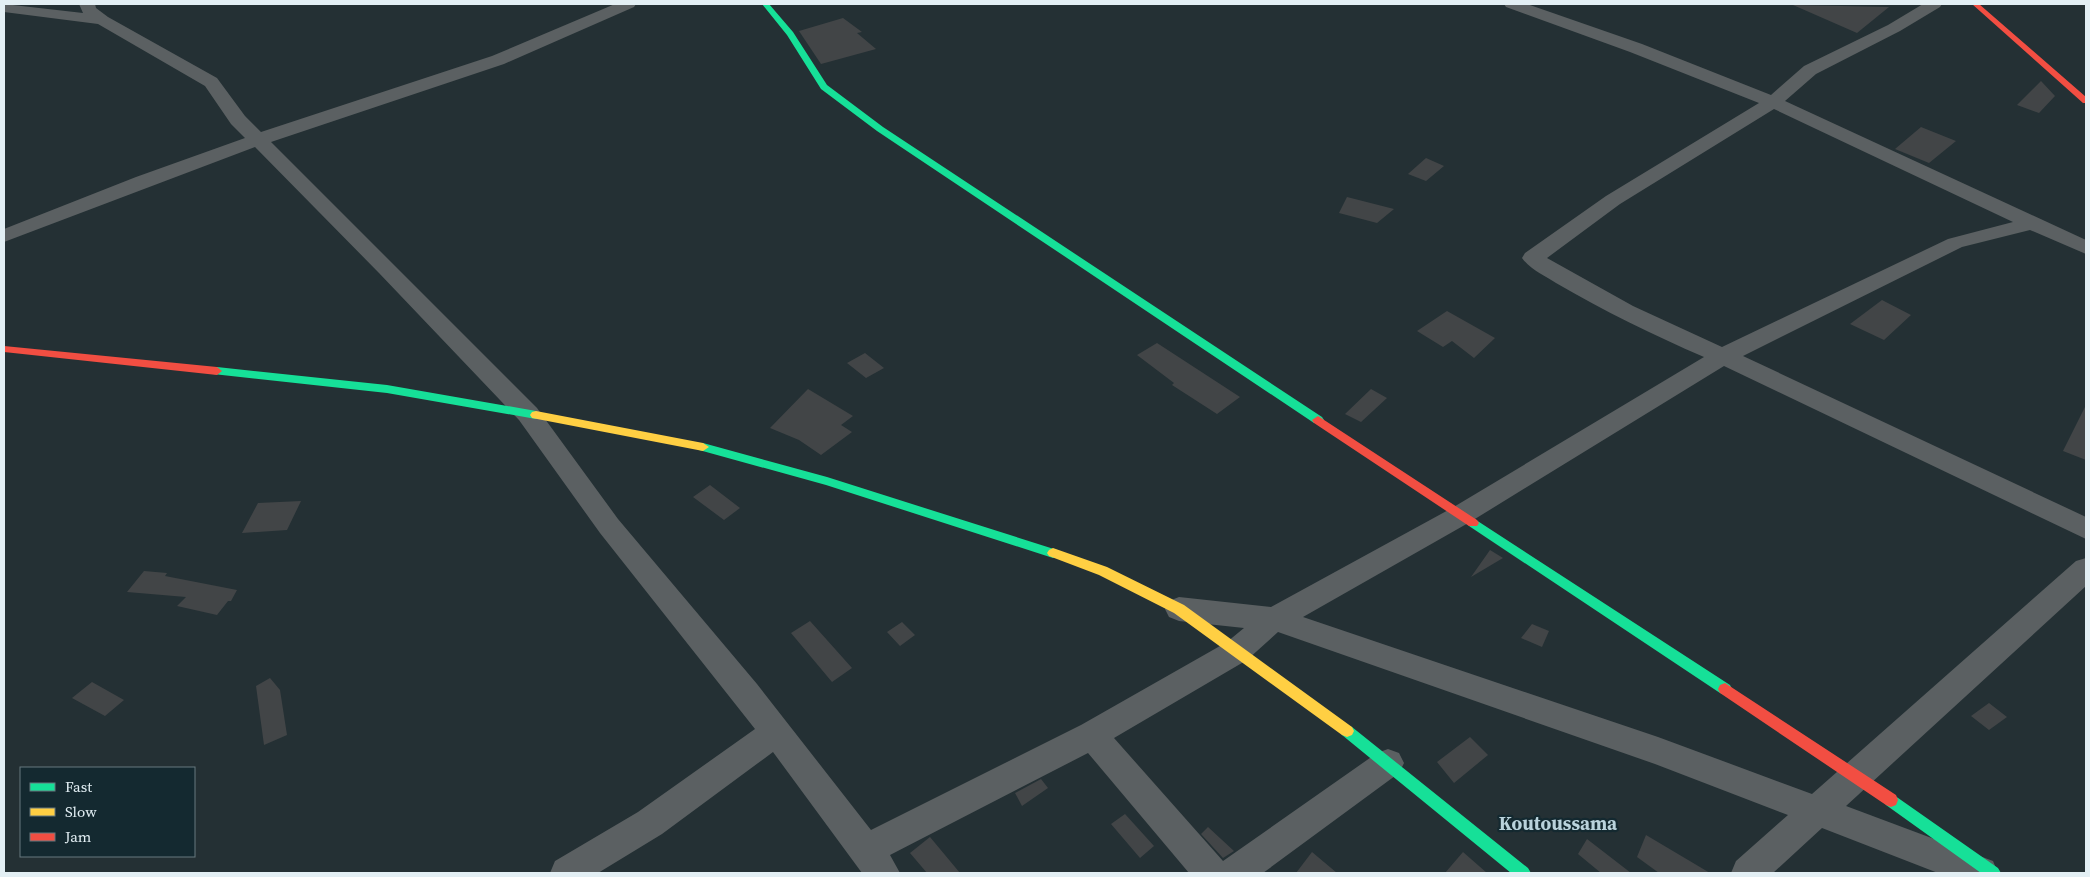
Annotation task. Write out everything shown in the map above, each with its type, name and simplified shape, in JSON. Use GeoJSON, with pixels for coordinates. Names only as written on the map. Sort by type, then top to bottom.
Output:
{"type":"FeatureCollection","features":[{"type":"Feature","properties":{"kind":"street"},"geometry":{"type":"LineString","coordinates":[[4,236],[143,181],[257,140],[498,60],[628,4]]}},
{"type":"Feature","properties":{"kind":"street"},"geometry":{"type":"LineString","coordinates":[[765,4],[790,34],[824,87],[880,129],[1461,515],[1857,775],[1993,873]]}},
{"type":"Feature","properties":{"kind":"street"},"geometry":{"type":"LineString","coordinates":[[1512,4],[1636,48],[1772,102],[2086,248]]}},
{"type":"Feature","properties":{"kind":"street"},"geometry":{"type":"LineString","coordinates":[[1934,4],[1894,28],[1810,70],[1772,102],[1614,200],[1533,258],[1565,280],[1648,324],[1723,356],[2086,529]]}},
{"type":"Feature","properties":{"kind":"street"},"geometry":{"type":"LineString","coordinates":[[1974,4],[2086,101]]}},
{"type":"Feature","properties":{"kind":"street"},"geometry":{"type":"LineString","coordinates":[[4,7],[94,12],[211,82],[238,120],[257,140],[387,268],[528,414],[609,526],[776,732],[874,862],[1237,651],[1274,620],[1461,515],[1723,356],[1955,243],[2032,223]]}},
{"type":"Feature","properties":{"kind":"street"},"geometry":{"type":"LineString","coordinates":[[4,348],[387,389],[701,446],[926,510],[1103,571],[1179,609],[1388,763],[1523,873]]}},
{"type":"Feature","properties":{"kind":"street"},"geometry":{"type":"LineString","coordinates":[[1748,873],[2086,569]]}},
{"type":"Feature","properties":{"kind":"street"},"geometry":{"type":"LineString","coordinates":[[1179,609],[1274,620],[1658,751],[1981,873]]}},
{"type":"Feature","properties":{"kind":"street"},"geometry":{"type":"LineString","coordinates":[[567,873],[650,823],[776,732]]}},
{"type":"Feature","properties":{"kind":"street"},"geometry":{"type":"LineString","coordinates":[[1092,735],[1211,873]]}},
{"type":"Feature","properties":{"kind":"street"},"geometry":{"type":"LineString","coordinates":[[1235,873],[1388,763]]}},
{"type":"Feature","properties":{"kind":"building"},"geometry":{"type":"Polygon","coordinates":[[[1793,5],[1889,7],[1857,33],[1793,5]]]}},
{"type":"Feature","properties":{"kind":"building"},"geometry":{"type":"Polygon","coordinates":[[[843,18],[862,32],[857,33],[876,49],[821,64],[799,31],[843,18]]]}},
{"type":"Feature","properties":{"kind":"building"},"geometry":{"type":"Polygon","coordinates":[[[2041,81],[2055,96],[2039,113],[2017,105],[2041,81]]]}},
{"type":"Feature","properties":{"kind":"building"},"geometry":{"type":"Polygon","coordinates":[[[1921,127],[1956,141],[1929,163],[1895,149],[1921,127]]]}},
{"type":"Feature","properties":{"kind":"building"},"geometry":{"type":"Polygon","coordinates":[[[1426,158],[1444,166],[1426,181],[1408,174],[1426,158]]]}},
{"type":"Feature","properties":{"kind":"building"},"geometry":{"type":"Polygon","coordinates":[[[1347,197],[1394,209],[1377,223],[1339,213],[1347,197]]]}},
{"type":"Feature","properties":{"kind":"building"},"geometry":{"type":"Polygon","coordinates":[[[1882,300],[1911,315],[1884,340],[1850,324],[1882,300]]]}},
{"type":"Feature","properties":{"kind":"building"},"geometry":{"type":"Polygon","coordinates":[[[1447,311],[1495,338],[1474,358],[1452,341],[1443,347],[1417,331],[1447,311]]]}},
{"type":"Feature","properties":{"kind":"building"},"geometry":{"type":"Polygon","coordinates":[[[1157,343],[1240,397],[1217,414],[1172,385],[1174,383],[1137,355],[1157,343]]]}},
{"type":"Feature","properties":{"kind":"building"},"geometry":{"type":"Polygon","coordinates":[[[865,353],[884,368],[866,378],[847,363],[865,353]]]}},
{"type":"Feature","properties":{"kind":"building"},"geometry":{"type":"Polygon","coordinates":[[[808,389],[853,416],[841,425],[852,432],[821,455],[799,440],[770,428],[808,389]]]}},
{"type":"Feature","properties":{"kind":"building"},"geometry":{"type":"Polygon","coordinates":[[[1371,389],[1387,398],[1361,422],[1345,414],[1371,389]]]}},
{"type":"Feature","properties":{"kind":"building"},"geometry":{"type":"Polygon","coordinates":[[[2086,405],[2086,460],[2063,451],[2086,405]]]}},
{"type":"Feature","properties":{"kind":"building"},"geometry":{"type":"Polygon","coordinates":[[[710,485],[740,508],[724,520],[693,497],[710,485]]]}},
{"type":"Feature","properties":{"kind":"building"},"geometry":{"type":"Polygon","coordinates":[[[301,501],[287,530],[242,533],[258,503],[301,501]]]}},
{"type":"Feature","properties":{"kind":"building"},"geometry":{"type":"Polygon","coordinates":[[[1490,550],[1503,558],[1471,577],[1490,550]]]}},
{"type":"Feature","properties":{"kind":"building"},"geometry":{"type":"Polygon","coordinates":[[[144,571],[167,573],[165,576],[237,590],[231,601],[228,601],[217,615],[177,606],[186,597],[127,592],[144,571]]]}},
{"type":"Feature","properties":{"kind":"building"},"geometry":{"type":"Polygon","coordinates":[[[810,621],[852,668],[832,682],[791,633],[810,621]]]}},
{"type":"Feature","properties":{"kind":"building"},"geometry":{"type":"Polygon","coordinates":[[[902,622],[915,635],[900,646],[887,632],[902,622]]]}},
{"type":"Feature","properties":{"kind":"building"},"geometry":{"type":"Polygon","coordinates":[[[1532,624],[1549,631],[1542,647],[1521,638],[1532,624]]]}},
{"type":"Feature","properties":{"kind":"building"},"geometry":{"type":"Polygon","coordinates":[[[270,678],[280,690],[287,735],[264,745],[256,686],[270,678]]]}},
{"type":"Feature","properties":{"kind":"building"},"geometry":{"type":"Polygon","coordinates":[[[92,682],[124,700],[105,716],[72,698],[92,682]]]}},
{"type":"Feature","properties":{"kind":"building"},"geometry":{"type":"Polygon","coordinates":[[[1989,703],[2007,717],[1989,730],[1971,716],[1989,703]]]}},
{"type":"Feature","properties":{"kind":"building"},"geometry":{"type":"Polygon","coordinates":[[[1470,737],[1488,755],[1454,783],[1437,762],[1470,737]]]}},
{"type":"Feature","properties":{"kind":"building"},"geometry":{"type":"Polygon","coordinates":[[[1041,779],[1048,788],[1022,806],[1015,793],[1041,779]]]}},
{"type":"Feature","properties":{"kind":"building"},"geometry":{"type":"Polygon","coordinates":[[[1125,814],[1154,846],[1140,858],[1111,824],[1125,814]]]}},
{"type":"Feature","properties":{"kind":"building"},"geometry":{"type":"Polygon","coordinates":[[[1208,827],[1234,851],[1223,858],[1201,834],[1208,827]]]}},
{"type":"Feature","properties":{"kind":"building"},"geometry":{"type":"Polygon","coordinates":[[[1646,835],[1710,873],[1659,873],[1637,857],[1646,835]]]}},
{"type":"Feature","properties":{"kind":"building"},"geometry":{"type":"Polygon","coordinates":[[[930,837],[960,873],[927,873],[910,853],[930,837]]]}},
{"type":"Feature","properties":{"kind":"building"},"geometry":{"type":"Polygon","coordinates":[[[1587,839],[1631,873],[1601,873],[1578,854],[1587,839]]]}},
{"type":"Feature","properties":{"kind":"building"},"geometry":{"type":"Polygon","coordinates":[[[1312,852],[1337,873],[1296,873],[1312,852]]]}},
{"type":"Feature","properties":{"kind":"building"},"geometry":{"type":"Polygon","coordinates":[[[1463,852],[1487,873],[1445,873],[1463,852]]]}},
{"type":"Feature","properties":{"kind":"traffic: fast"},"geometry":{"type":"LineString","coordinates":[[765,4],[790,34],[824,87],[880,129],[1318,420]]}},
{"type":"Feature","properties":{"kind":"traffic: fast"},"geometry":{"type":"LineString","coordinates":[[217,371],[387,389],[536,415]]}},
{"type":"Feature","properties":{"kind":"traffic: fast"},"geometry":{"type":"LineString","coordinates":[[703,447],[827,481],[1053,553]]}},
{"type":"Feature","properties":{"kind":"traffic: fast"},"geometry":{"type":"LineString","coordinates":[[1473,523],[1725,689]]}},
{"type":"Feature","properties":{"kind":"traffic: fast"},"geometry":{"type":"LineString","coordinates":[[1347,731],[1523,873]]}},
{"type":"Feature","properties":{"kind":"traffic: fast"},"geometry":{"type":"LineString","coordinates":[[1891,800],[1993,873]]}},
{"type":"Feature","properties":{"kind":"traffic: slow"},"geometry":{"type":"LineString","coordinates":[[536,415],[703,447]]}},
{"type":"Feature","properties":{"kind":"traffic: slow"},"geometry":{"type":"LineString","coordinates":[[1053,553],[1103,571],[1179,609],[1347,731]]}},
{"type":"Feature","properties":{"kind":"traffic: jam"},"geometry":{"type":"LineString","coordinates":[[1975,4],[2086,101]]}},
{"type":"Feature","properties":{"kind":"traffic: jam"},"geometry":{"type":"LineString","coordinates":[[4,349],[217,371]]}},
{"type":"Feature","properties":{"kind":"traffic: jam"},"geometry":{"type":"LineString","coordinates":[[1318,420],[1473,523]]}},
{"type":"Feature","properties":{"kind":"traffic: jam"},"geometry":{"type":"LineString","coordinates":[[1725,689],[1891,800]]}},
{"type":"Feature","properties":{"kind":"district","name":"Koutoussama"},"geometry":{"type":"Point","coordinates":[1558,823]}}]}
